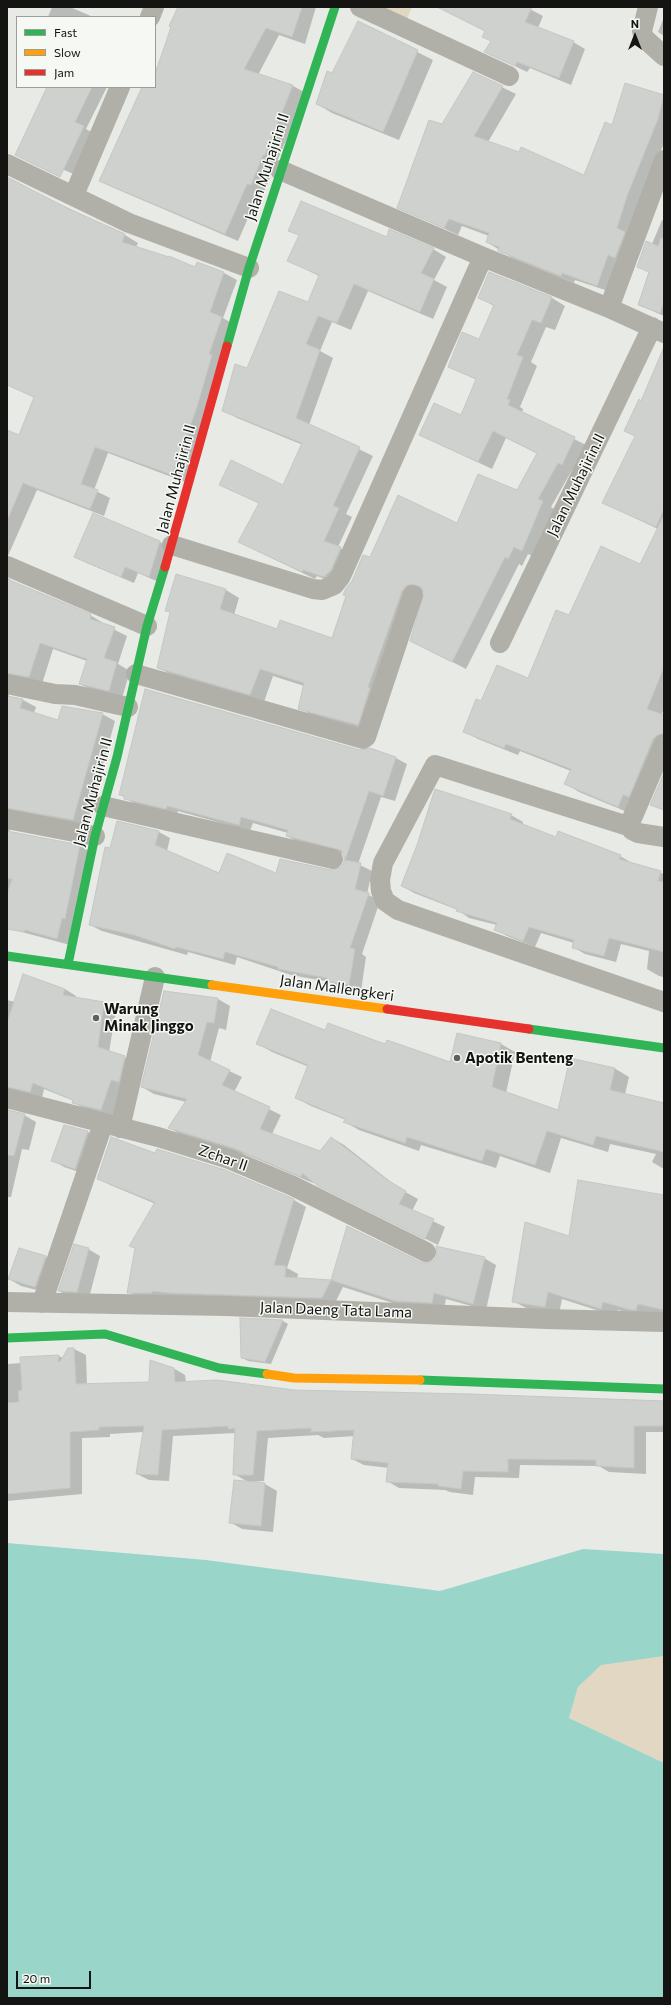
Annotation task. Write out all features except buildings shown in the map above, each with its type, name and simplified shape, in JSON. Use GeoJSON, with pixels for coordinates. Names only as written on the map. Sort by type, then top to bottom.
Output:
{"type":"FeatureCollection","features":[{"type":"Feature","properties":{"kind":"street","name":"Jalan Muhajirin II"},"geometry":{"type":"LineString","coordinates":[[68,964],[95,836],[117,756],[147,626],[172,544],[249,268],[280,170],[335,7]]}},
{"type":"Feature","properties":{"kind":"street"},"geometry":{"type":"LineString","coordinates":[[360,7],[509,76]]}},
{"type":"Feature","properties":{"kind":"street"},"geometry":{"type":"LineString","coordinates":[[648,7],[642,31],[644,38],[664,56]]}},
{"type":"Feature","properties":{"kind":"street"},"geometry":{"type":"LineString","coordinates":[[74,195],[120,88]]}},
{"type":"Feature","properties":{"kind":"street"},"geometry":{"type":"LineString","coordinates":[[609,308],[664,160]]}},
{"type":"Feature","properties":{"kind":"street"},"geometry":{"type":"LineString","coordinates":[[7,164],[74,195],[129,223],[249,268]]}},
{"type":"Feature","properties":{"kind":"street"},"geometry":{"type":"LineString","coordinates":[[280,170],[658,330]]}},
{"type":"Feature","properties":{"kind":"street"},"geometry":{"type":"LineString","coordinates":[[172,544],[313,589],[322,590],[334,585],[340,576],[483,257]]}},
{"type":"Feature","properties":{"kind":"street","name":"Jalan Muhajirin.II"},"geometry":{"type":"LineString","coordinates":[[500,644],[658,330]]}},
{"type":"Feature","properties":{"kind":"street"},"geometry":{"type":"LineString","coordinates":[[7,566],[147,626]]}},
{"type":"Feature","properties":{"kind":"street"},"geometry":{"type":"LineString","coordinates":[[136,674],[363,739],[366,737],[413,595]]}},
{"type":"Feature","properties":{"kind":"street"},"geometry":{"type":"LineString","coordinates":[[7,684],[55,694],[75,695],[128,708]]}},
{"type":"Feature","properties":{"kind":"street"},"geometry":{"type":"LineString","coordinates":[[631,827],[631,818],[664,744]]}},
{"type":"Feature","properties":{"kind":"street"},"geometry":{"type":"LineString","coordinates":[[664,837],[644,835],[632,830],[631,827],[435,765],[383,863],[380,880],[380,891],[385,901],[398,910],[664,1002]]}},
{"type":"Feature","properties":{"kind":"street"},"geometry":{"type":"LineString","coordinates":[[103,806],[333,859]]}},
{"type":"Feature","properties":{"kind":"street"},"geometry":{"type":"LineString","coordinates":[[7,819],[95,836]]}},
{"type":"Feature","properties":{"kind":"street","name":"Jalan Mallengkeri"},"geometry":{"type":"LineString","coordinates":[[7,956],[664,1048]]}},
{"type":"Feature","properties":{"kind":"street"},"geometry":{"type":"LineString","coordinates":[[42,1303],[111,1126],[156,977]]}},
{"type":"Feature","properties":{"kind":"street","name":"Zchar II"},"geometry":{"type":"LineString","coordinates":[[7,1098],[229,1158],[293,1186],[426,1252]]}},
{"type":"Feature","properties":{"kind":"street","name":"Jalan Daeng Tata Lama"},"geometry":{"type":"LineString","coordinates":[[7,1302],[226,1306],[546,1319],[664,1322]]}},
{"type":"Feature","properties":{"kind":"street"},"geometry":{"type":"LineString","coordinates":[[7,1338],[105,1334],[219,1368],[294,1378],[469,1380],[664,1389]]}},
{"type":"Feature","properties":{"kind":"shaded area"},"geometry":{"type":"Polygon","coordinates":[[[349,7],[412,7],[402,31],[349,7]]]}},
{"type":"Feature","properties":{"kind":"shaded area"},"geometry":{"type":"Polygon","coordinates":[[[664,1656],[664,1763],[569,1718],[578,1687],[601,1664],[664,1656]]]}},
{"type":"Feature","properties":{"kind":"water"},"geometry":{"type":"Polygon","coordinates":[[[7,1543],[206,1560],[440,1591],[583,1549],[664,1554],[664,1656],[601,1665],[578,1687],[569,1718],[664,1763],[664,1998],[7,1998],[7,1543]]]}},
{"type":"Feature","properties":{"kind":"traffic: fast"},"geometry":{"type":"LineString","coordinates":[[227,346],[249,268],[335,7]]}},
{"type":"Feature","properties":{"kind":"traffic: fast"},"geometry":{"type":"LineString","coordinates":[[68,964],[95,836],[117,757],[147,626],[165,567]]}},
{"type":"Feature","properties":{"kind":"traffic: fast"},"geometry":{"type":"LineString","coordinates":[[7,956],[212,985]]}},
{"type":"Feature","properties":{"kind":"traffic: fast"},"geometry":{"type":"LineString","coordinates":[[529,1029],[664,1048]]}},
{"type":"Feature","properties":{"kind":"traffic: fast"},"geometry":{"type":"LineString","coordinates":[[7,1338],[105,1334],[219,1368],[267,1374]]}},
{"type":"Feature","properties":{"kind":"traffic: fast"},"geometry":{"type":"LineString","coordinates":[[420,1380],[664,1389]]}},
{"type":"Feature","properties":{"kind":"traffic: slow"},"geometry":{"type":"LineString","coordinates":[[212,985],[387,1009]]}},
{"type":"Feature","properties":{"kind":"traffic: slow"},"geometry":{"type":"LineString","coordinates":[[267,1374],[294,1378],[420,1380]]}},
{"type":"Feature","properties":{"kind":"traffic: jam"},"geometry":{"type":"LineString","coordinates":[[165,567],[227,346]]}},
{"type":"Feature","properties":{"kind":"traffic: jam"},"geometry":{"type":"LineString","coordinates":[[387,1009],[529,1029]]}},
{"type":"Feature","properties":{"kind":"place","name":"Warung Minak Jinggo"},"geometry":{"type":"Point","coordinates":[96,1018]}},
{"type":"Feature","properties":{"kind":"place","name":"Apotik Benteng"},"geometry":{"type":"Point","coordinates":[457,1058]}}]}
